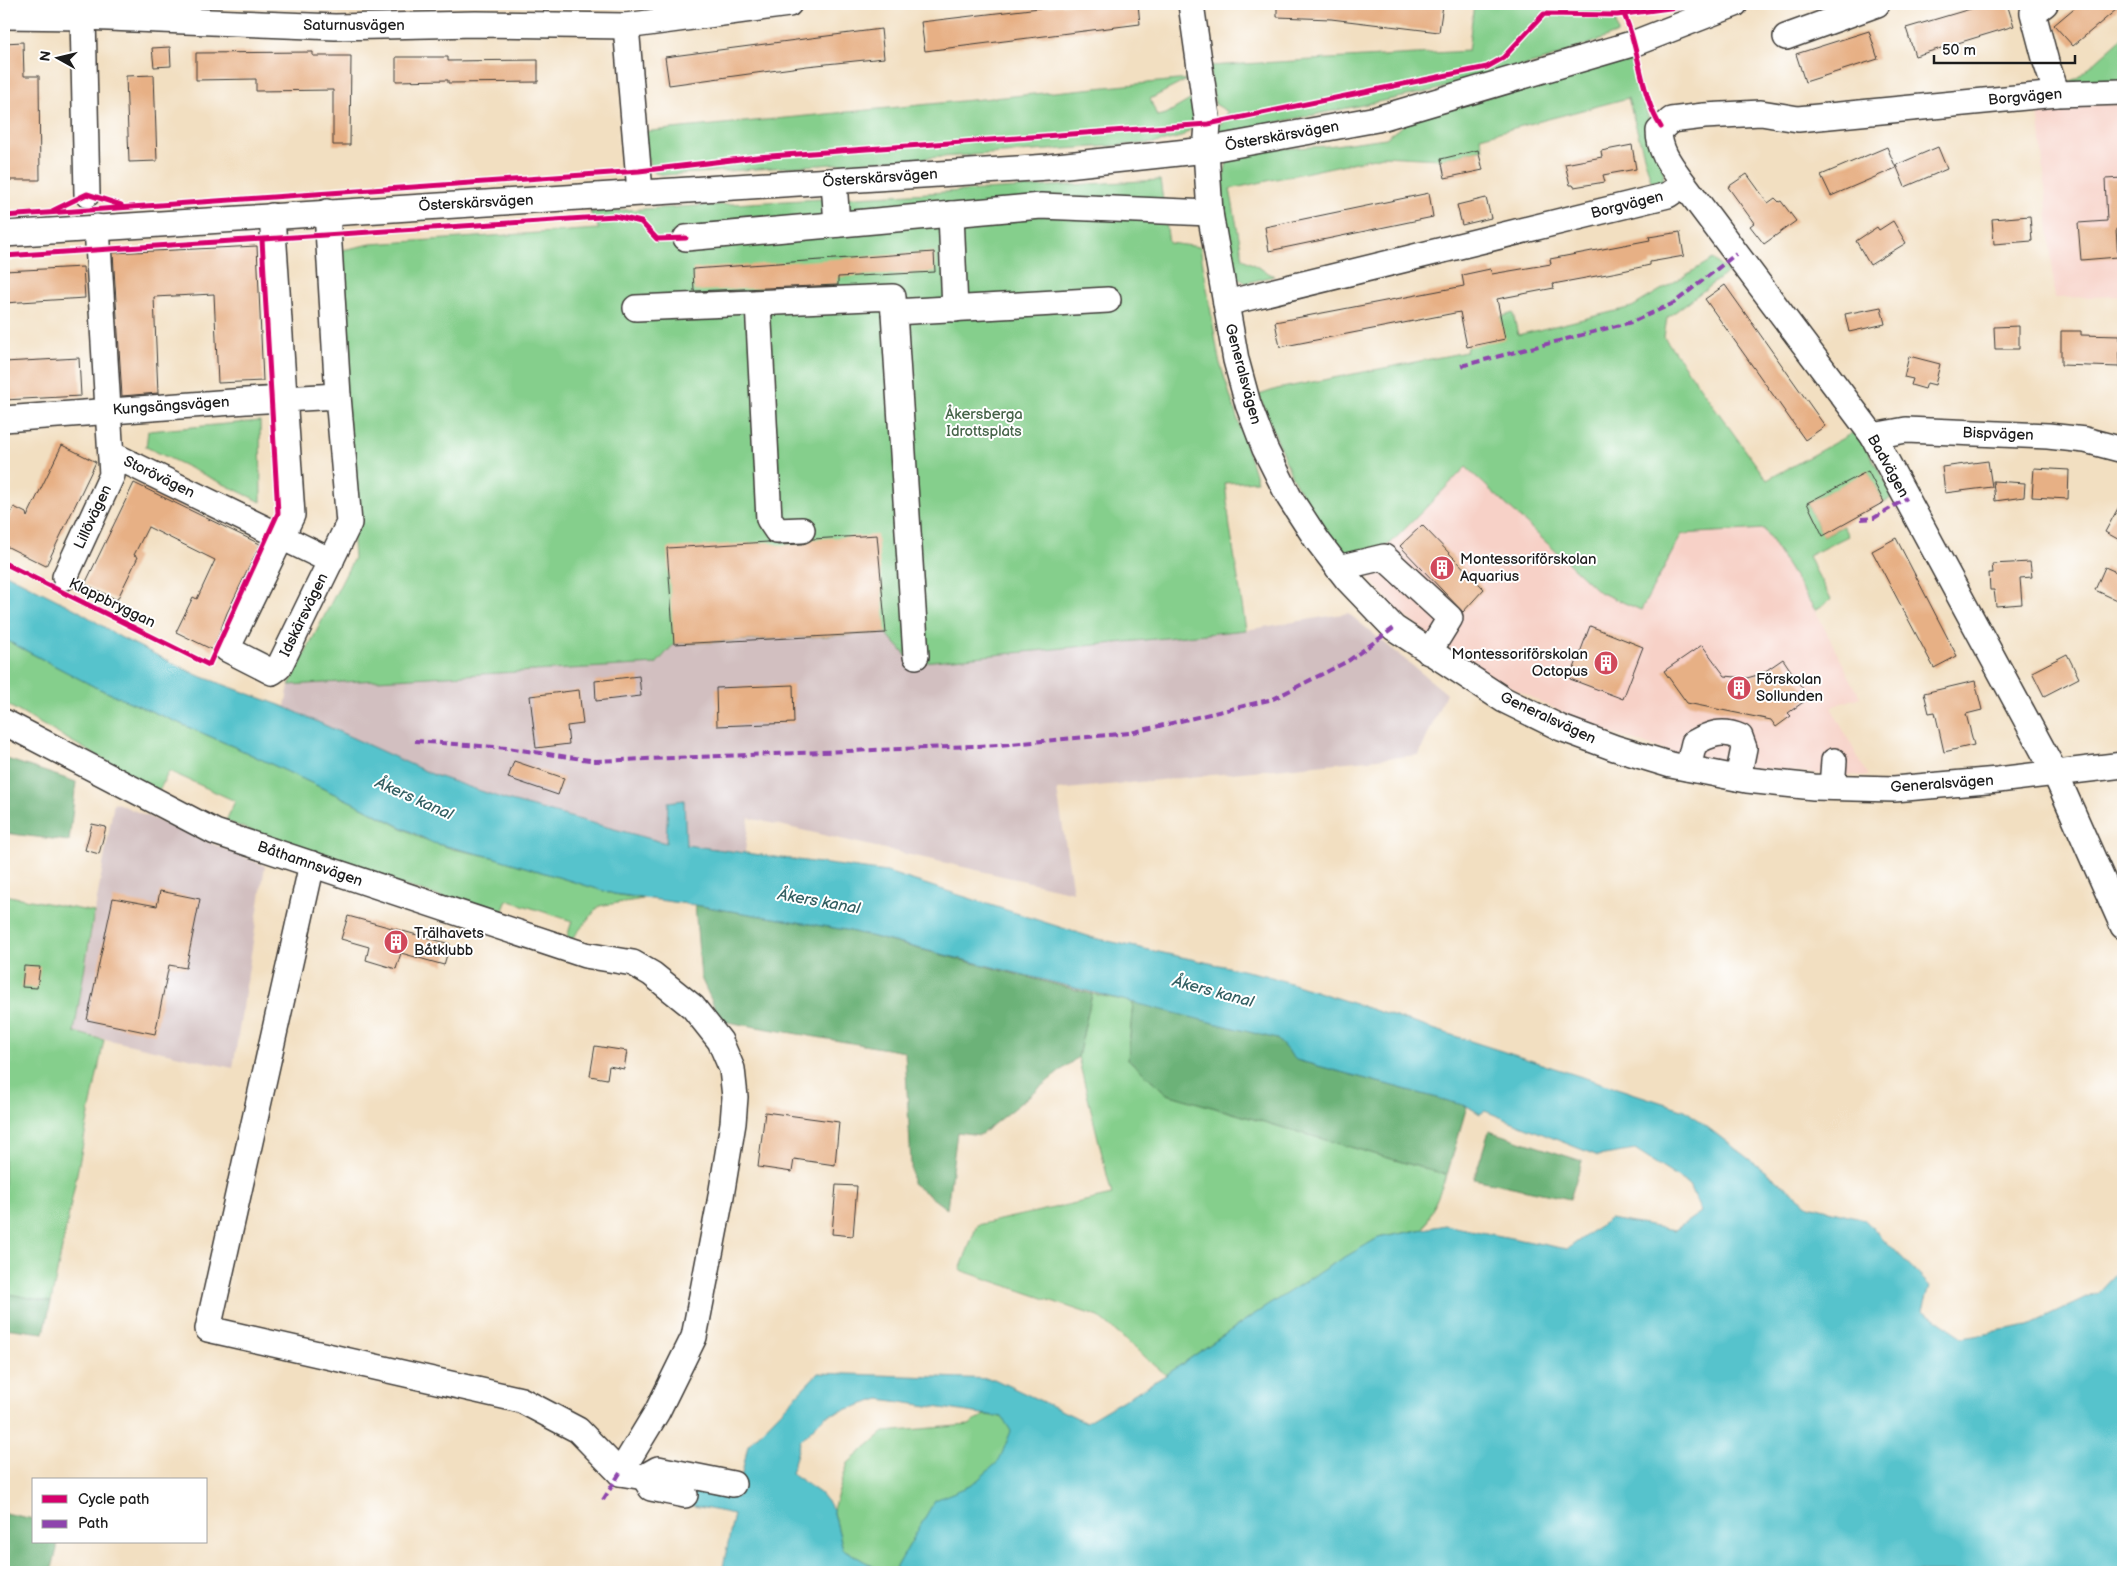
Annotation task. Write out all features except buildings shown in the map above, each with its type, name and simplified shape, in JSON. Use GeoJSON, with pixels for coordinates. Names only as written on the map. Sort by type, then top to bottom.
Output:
{"type":"FeatureCollection","features":[{"type":"Feature","properties":{"kind":"street","name":"Saturnusvägen"},"geometry":{"type":"LineString","coordinates":[[4,16],[83,17],[335,27],[476,24],[626,26],[789,4]]}},
{"type":"Feature","properties":{"kind":"street","name":"Generalsvägen"},"geometry":{"type":"LineString","coordinates":[[1191,4],[1208,124],[1206,150],[1210,213],[1236,360],[1248,404],[1265,449],[1289,497],[1317,540],[1338,568],[1394,628],[1504,700],[1561,728],[1671,766],[1738,778],[1832,787],[1894,789],[2123,765]]}},
{"type":"Feature","properties":{"kind":"street","name":"Österskärsvägen"},"geometry":{"type":"LineString","coordinates":[[4,234],[640,192],[834,182],[1048,167],[1206,150],[1376,119],[1635,43],[1735,4]]}},
{"type":"Feature","properties":{"kind":"street"},"geometry":{"type":"LineString","coordinates":[[1786,37],[1877,4]]}},
{"type":"Feature","properties":{"kind":"street"},"geometry":{"type":"LineString","coordinates":[[2036,7],[2046,62],[2057,94]]}},
{"type":"Feature","properties":{"kind":"street"},"geometry":{"type":"LineString","coordinates":[[83,17],[87,194]]}},
{"type":"Feature","properties":{"kind":"street"},"geometry":{"type":"LineString","coordinates":[[626,26],[640,192]]}},
{"type":"Feature","properties":{"kind":"street","name":"Borgvägen"},"geometry":{"type":"LineString","coordinates":[[1226,303],[1668,195],[1684,184],[1665,157],[1659,143],[1658,131],[1671,120],[1761,114],[1798,119],[2057,94],[2123,92]]}},
{"type":"Feature","properties":{"kind":"street"},"geometry":{"type":"LineString","coordinates":[[834,182],[837,224]]}},
{"type":"Feature","properties":{"kind":"street","name":"Badvägen"},"geometry":{"type":"LineString","coordinates":[[1684,184],[1873,436],[2054,773],[2123,926]]}},
{"type":"Feature","properties":{"kind":"street"},"geometry":{"type":"LineString","coordinates":[[686,238],[1042,206],[1210,213]]}},
{"type":"Feature","properties":{"kind":"street","name":"Idskärsvägen"},"geometry":{"type":"LineString","coordinates":[[272,216],[292,515],[227,649],[272,672],[279,667],[349,523],[338,396],[327,212]]}},
{"type":"Feature","properties":{"kind":"street"},"geometry":{"type":"LineString","coordinates":[[952,214],[955,309]]}},
{"type":"Feature","properties":{"kind":"street","name":"Storövägen"},"geometry":{"type":"LineString","coordinates":[[97,227],[111,454],[330,561]]}},
{"type":"Feature","properties":{"kind":"street"},"geometry":{"type":"LineString","coordinates":[[636,308],[893,297],[916,656]]}},
{"type":"Feature","properties":{"kind":"street"},"geometry":{"type":"LineString","coordinates":[[894,312],[1108,300]]}},
{"type":"Feature","properties":{"kind":"street"},"geometry":{"type":"LineString","coordinates":[[758,303],[769,519],[777,531],[802,530]]}},
{"type":"Feature","properties":{"kind":"street","name":"Kungsängsvägen"},"geometry":{"type":"LineString","coordinates":[[4,418],[338,396]]}},
{"type":"Feature","properties":{"kind":"street","name":"Bispvägen"},"geometry":{"type":"LineString","coordinates":[[1873,436],[1906,430],[2048,436],[2085,440],[2123,450]]}},
{"type":"Feature","properties":{"kind":"street","name":"Lillövägen"},"geometry":{"type":"LineString","coordinates":[[65,577],[112,475],[111,454]]}},
{"type":"Feature","properties":{"kind":"street"},"geometry":{"type":"LineString","coordinates":[[1338,568],[1384,557],[1450,618],[1429,652]]}},
{"type":"Feature","properties":{"kind":"street","name":"Båthamnsvägen"},"geometry":{"type":"LineString","coordinates":[[4,722],[215,832],[585,955],[633,963],[652,974],[693,1007],[711,1028],[720,1040],[732,1069],[735,1097],[733,1123],[720,1202],[694,1337],[657,1412],[632,1475]]}},
{"type":"Feature","properties":{"kind":"street"},"geometry":{"type":"LineString","coordinates":[[1688,768],[1694,743],[1710,734],[1732,734],[1740,737],[1744,748],[1738,778]]}},
{"type":"Feature","properties":{"kind":"street"},"geometry":{"type":"LineString","coordinates":[[1832,787],[1834,761]]}},
{"type":"Feature","properties":{"kind":"street"},"geometry":{"type":"LineString","coordinates":[[312,864],[208,1330],[521,1400],[578,1430],[632,1475],[651,1488],[685,1495]]}},
{"type":"Feature","properties":{"kind":"street"},"geometry":{"type":"LineString","coordinates":[[632,1475],[658,1469],[733,1484]]}},
{"type":"Feature","properties":{"kind":"shaded area"},"geometry":{"type":"Polygon","coordinates":[[[2123,103],[2123,296],[2055,298],[2038,108],[2123,103]]]}},
{"type":"Feature","properties":{"kind":"shaded area"},"geometry":{"type":"Polygon","coordinates":[[[1466,466],[1599,592],[1641,609],[1682,534],[1764,529],[1815,610],[1860,697],[1831,707],[1868,776],[1755,768],[1670,752],[1601,730],[1477,670],[1403,615],[1370,579],[1368,556],[1391,543],[1466,466]]]}},
{"type":"Feature","properties":{"kind":"shaded area"},"geometry":{"type":"Polygon","coordinates":[[[1348,613],[1446,693],[1419,755],[1057,790],[1073,892],[749,818],[745,852],[686,845],[683,800],[668,802],[666,843],[507,800],[434,775],[285,707],[289,685],[656,664],[674,644],[886,633],[913,663],[1246,630],[1348,613]]]}},
{"type":"Feature","properties":{"kind":"shaded area"},"geometry":{"type":"Polygon","coordinates":[[[114,802],[265,866],[233,1068],[74,1032],[114,802]]]}},
{"type":"Feature","properties":{"kind":"green space"},"geometry":{"type":"Polygon","coordinates":[[[1474,4],[1612,4],[1618,33],[1549,59],[1432,91],[1239,130],[1221,132],[1214,128],[1213,124],[1221,124],[1228,112],[1215,104],[1209,66],[1468,51],[1474,4]]]}},
{"type":"Feature","properties":{"kind":"green space"},"geometry":{"type":"Polygon","coordinates":[[[2123,37],[2123,83],[2068,83],[2077,78],[2123,37]]]}},
{"type":"Feature","properties":{"kind":"green space"},"geometry":{"type":"Polygon","coordinates":[[[1631,57],[1664,173],[1662,183],[1652,184],[1628,98],[1480,137],[1483,149],[1441,159],[1383,156],[1230,189],[1243,259],[1274,276],[1246,283],[1238,278],[1231,268],[1224,213],[1223,185],[1228,160],[1243,157],[1242,151],[1328,146],[1386,138],[1413,118],[1631,57]]]}},
{"type":"Feature","properties":{"kind":"green space"},"geometry":{"type":"Polygon","coordinates":[[[1189,79],[1150,99],[1157,116],[1166,114],[1195,97],[1191,129],[1181,137],[1156,143],[665,175],[655,173],[644,153],[641,132],[1189,79]]]}},
{"type":"Feature","properties":{"kind":"green space","name":"Åkersberga Idrottsplats"},"geometry":{"type":"Polygon","coordinates":[[[1160,180],[1169,243],[1200,247],[1219,360],[1257,481],[1225,483],[1246,630],[913,663],[886,633],[674,644],[656,664],[289,685],[354,558],[333,252],[371,244],[599,229],[590,212],[1160,180]]]}},
{"type":"Feature","properties":{"kind":"green space"},"geometry":{"type":"Polygon","coordinates":[[[1713,259],[1728,272],[1667,318],[1664,337],[1767,480],[1856,431],[1894,496],[1884,502],[1868,472],[1807,503],[1823,536],[1843,526],[1848,536],[1808,556],[1831,600],[1815,610],[1764,529],[1682,534],[1641,610],[1599,592],[1466,467],[1391,543],[1368,556],[1346,557],[1321,529],[1292,477],[1259,395],[1277,389],[1466,352],[1467,347],[1501,317],[1513,313],[1518,335],[1632,307],[1713,259]]]}},
{"type":"Feature","properties":{"kind":"green space"},"geometry":{"type":"Polygon","coordinates":[[[260,421],[261,502],[146,447],[148,431],[260,421]]]}},
{"type":"Feature","properties":{"kind":"green space"},"geometry":{"type":"Polygon","coordinates":[[[4,639],[95,687],[237,748],[356,804],[421,838],[453,849],[492,857],[614,894],[643,899],[599,906],[572,939],[567,937],[572,921],[507,900],[501,915],[358,872],[226,821],[235,801],[169,771],[159,791],[4,703],[4,639]]]}},
{"type":"Feature","properties":{"kind":"green space"},"geometry":{"type":"Polygon","coordinates":[[[4,758],[76,782],[69,841],[4,833],[4,758]]]}},
{"type":"Feature","properties":{"kind":"green space"},"geometry":{"type":"Polygon","coordinates":[[[4,895],[94,912],[74,1032],[104,1040],[51,1302],[4,1293],[4,895]]]}},
{"type":"Feature","properties":{"kind":"green space"},"geometry":{"type":"Polygon","coordinates":[[[695,905],[846,930],[1092,994],[1078,1057],[980,1135],[957,1132],[947,1209],[912,1183],[905,1052],[721,1021],[701,978],[695,905]]]}},
{"type":"Feature","properties":{"kind":"green space"},"geometry":{"type":"Polygon","coordinates":[[[1092,994],[1133,1002],[1128,1059],[1167,1094],[1447,1175],[1424,1229],[1378,1238],[1250,1317],[1166,1375],[1099,1317],[960,1270],[977,1225],[1112,1195],[1078,1057],[1092,994]]]}},
{"type":"Feature","properties":{"kind":"green space"},"geometry":{"type":"Polygon","coordinates":[[[1133,1002],[1277,1039],[1296,1060],[1467,1106],[1447,1175],[1167,1094],[1128,1059],[1133,1002]]]}},
{"type":"Feature","properties":{"kind":"green space"},"geometry":{"type":"Polygon","coordinates":[[[1489,1131],[1582,1161],[1570,1199],[1474,1179],[1489,1131]]]}},
{"type":"Feature","properties":{"kind":"green space"},"geometry":{"type":"Polygon","coordinates":[[[4,1293],[51,1302],[44,1333],[4,1328],[4,1293]]]}},
{"type":"Feature","properties":{"kind":"green space"},"geometry":{"type":"Polygon","coordinates":[[[984,1415],[1002,1417],[1021,1429],[976,1572],[882,1572],[843,1549],[833,1509],[848,1463],[884,1432],[969,1425],[984,1415]]]}},
{"type":"Feature","properties":{"kind":"green space"},"geometry":{"type":"Polygon","coordinates":[[[4,1513],[32,1519],[32,1544],[57,1544],[51,1572],[4,1572],[4,1513]]]}},
{"type":"Feature","properties":{"kind":"water","name":"Åkers kanal"},"geometry":{"type":"Polygon","coordinates":[[[4,573],[77,610],[120,637],[197,675],[285,707],[434,775],[507,800],[666,843],[668,802],[684,800],[686,845],[887,872],[1094,938],[1265,975],[1685,1110],[1809,1205],[1864,1219],[1930,1286],[1923,1310],[1963,1337],[2029,1325],[2097,1293],[2123,1265],[2123,1572],[894,1572],[935,1500],[972,1485],[999,1461],[1011,1431],[1002,1417],[880,1399],[825,1416],[801,1440],[791,1473],[820,1493],[833,1509],[843,1549],[883,1572],[722,1572],[734,1514],[684,1504],[686,1487],[737,1497],[748,1445],[818,1373],[994,1379],[1086,1422],[1166,1375],[1250,1317],[1326,1268],[1378,1238],[1445,1225],[1567,1249],[1609,1219],[1675,1230],[1701,1212],[1689,1185],[1635,1150],[1598,1156],[1485,1111],[1480,1114],[1467,1106],[1296,1060],[1277,1039],[846,930],[695,905],[614,894],[492,857],[433,843],[356,804],[237,748],[95,687],[4,639],[4,573]]]}},
{"type":"Feature","properties":{"kind":"marked path"},"geometry":{"type":"LineString","coordinates":[[1461,366],[1632,322],[1674,303],[1736,254]]}},
{"type":"Feature","properties":{"kind":"marked path"},"geometry":{"type":"LineString","coordinates":[[1861,519],[1874,518],[1907,498]]}},
{"type":"Feature","properties":{"kind":"marked path"},"geometry":{"type":"LineString","coordinates":[[415,741],[507,748],[596,761],[1000,745],[1130,733],[1273,699],[1348,661],[1394,628]]}},
{"type":"Feature","properties":{"kind":"marked path"},"geometry":{"type":"LineString","coordinates":[[603,1500],[620,1473]]}},
{"type":"Feature","properties":{"kind":"cycle path"},"geometry":{"type":"LineString","coordinates":[[1619,4],[1631,34],[1648,99],[1661,127]]}},
{"type":"Feature","properties":{"kind":"cycle path"},"geometry":{"type":"LineString","coordinates":[[4,216],[639,171],[757,157],[1208,124],[1487,67],[1503,58],[1544,14],[1617,15],[1700,4]]}},
{"type":"Feature","properties":{"kind":"cycle path"},"geometry":{"type":"LineString","coordinates":[[54,210],[87,194],[121,205]]}},
{"type":"Feature","properties":{"kind":"cycle path"},"geometry":{"type":"LineString","coordinates":[[4,256],[615,216],[641,222],[657,239],[686,238]]}},
{"type":"Feature","properties":{"kind":"cycle path","name":"Klappbryggan"},"geometry":{"type":"LineString","coordinates":[[4,563],[209,665],[278,513],[262,240]]}},
{"type":"Feature","properties":{"kind":"place","name":"Montessoriförskolan Aquarius"},"geometry":{"type":"Point","coordinates":[1442,568]}},
{"type":"Feature","properties":{"kind":"place","name":"Montessoriförskolan Octopus"},"geometry":{"type":"Point","coordinates":[1606,663]}},
{"type":"Feature","properties":{"kind":"place","name":"Förskolan Sollunden"},"geometry":{"type":"Point","coordinates":[1739,688]}},
{"type":"Feature","properties":{"kind":"place","name":"Trälhavets Båtklubb"},"geometry":{"type":"Point","coordinates":[396,942]}}]}
